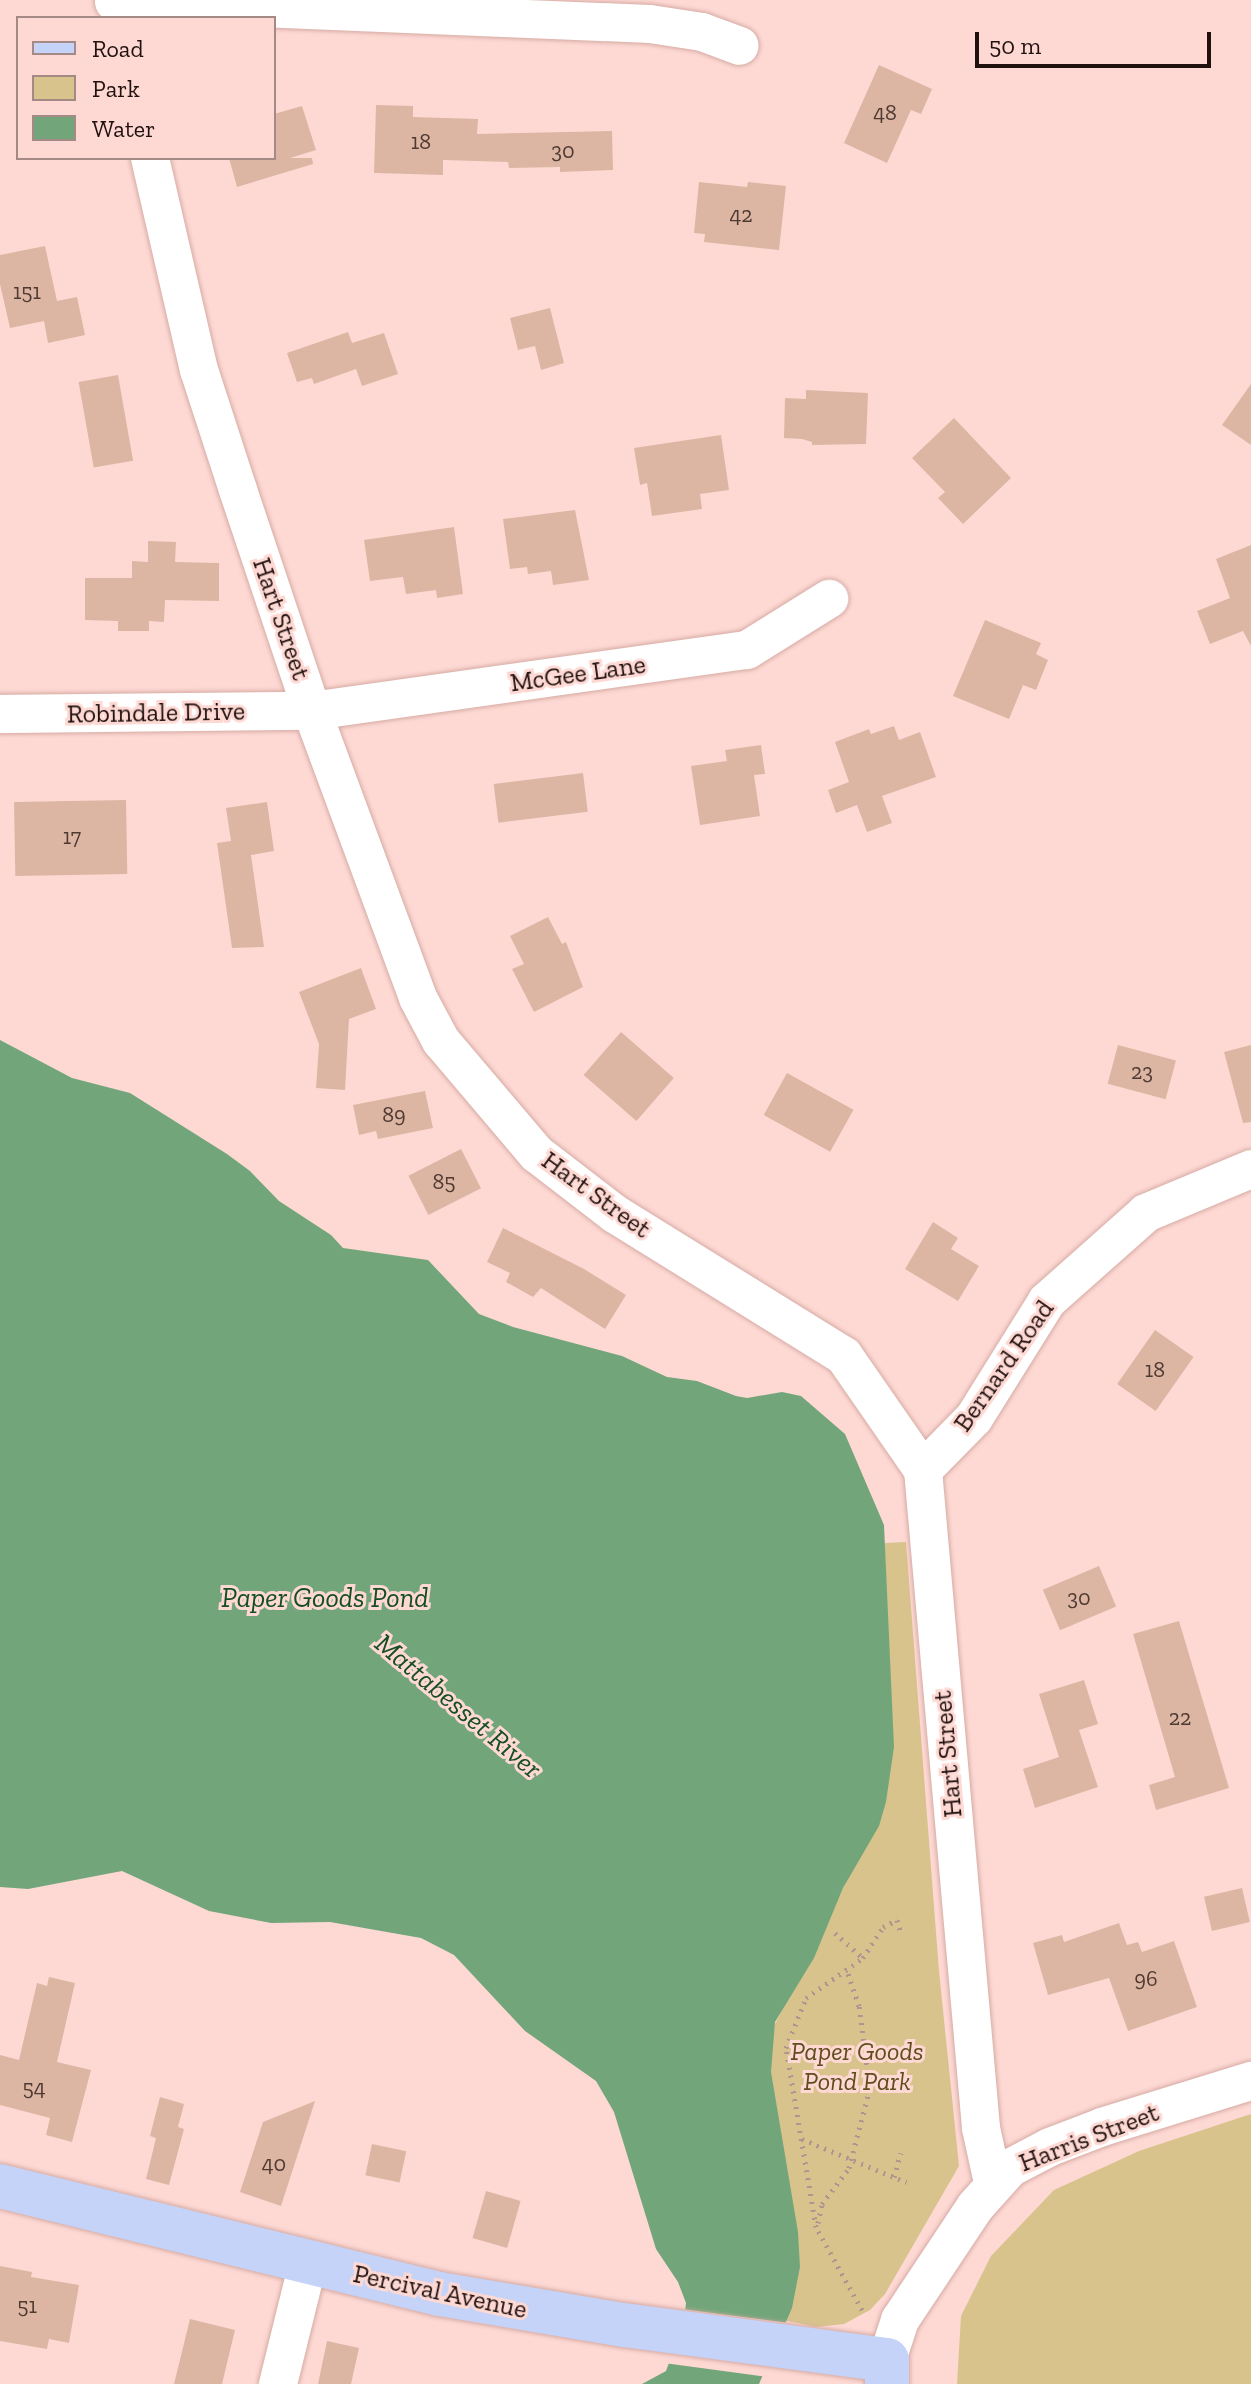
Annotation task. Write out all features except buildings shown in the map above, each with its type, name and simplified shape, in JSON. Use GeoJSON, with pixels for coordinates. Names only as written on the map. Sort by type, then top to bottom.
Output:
{"type":"FeatureCollection","features":[{"type":"Feature","properties":{"kind":"main road","name":"Percival Avenue"},"geometry":{"type":"LineString","coordinates":[[0,2186],[308,2263],[486,2303],[788,2347],[887,2372]]}},
{"type":"Feature","properties":{"kind":"street"},"geometry":{"type":"LineString","coordinates":[[115,7],[650,24],[702,32],[740,46]]}},
{"type":"Feature","properties":{"kind":"street","name":"Hart Street"},"geometry":{"type":"LineString","coordinates":[[150,160],[199,370],[312,711],[418,998],[441,1041],[537,1154],[615,1214],[844,1356],[923,1470],[981,2128],[993,2183]]}},
{"type":"Feature","properties":{"kind":"street","name":"McGee Lane"},"geometry":{"type":"LineString","coordinates":[[312,711],[747,650],[829,599]]}},
{"type":"Feature","properties":{"kind":"street","name":"Robindale Drive"},"geometry":{"type":"LineString","coordinates":[[0,714],[312,711]]}},
{"type":"Feature","properties":{"kind":"street","name":"Bernard Road"},"geometry":{"type":"LineString","coordinates":[[923,1470],[974,1418],[1047,1301],[1146,1213],[1251,1169]]}},
{"type":"Feature","properties":{"kind":"street","name":"Harris Street"},"geometry":{"type":"LineString","coordinates":[[887,2372],[900,2320],[993,2183],[1019,2161],[1050,2147],[1251,2081]]}},
{"type":"Feature","properties":{"kind":"street"},"geometry":{"type":"LineString","coordinates":[[278,2384],[308,2263]]}},
{"type":"Feature","properties":{"kind":"path"},"geometry":{"type":"LineString","coordinates":[[862,2310],[816,2227],[786,2048],[806,1998],[863,1958],[883,1927],[897,1920],[901,1933]]}},
{"type":"Feature","properties":{"kind":"path"},"geometry":{"type":"LineString","coordinates":[[835,1933],[863,1958]]}},
{"type":"Feature","properties":{"kind":"path"},"geometry":{"type":"LineString","coordinates":[[816,2227],[822,2204],[849,2168],[870,2088],[859,2006],[846,1968]]}},
{"type":"Feature","properties":{"kind":"path"},"geometry":{"type":"LineString","coordinates":[[801,2138],[906,2182]]}},
{"type":"Feature","properties":{"kind":"path"},"geometry":{"type":"LineString","coordinates":[[894,2177],[901,2153]]}},
{"type":"Feature","properties":{"kind":"green space","name":"Paper Goods Pond Park"},"geometry":{"type":"Polygon","coordinates":[[[906,1542],[939,1971],[959,2166],[885,2294],[870,2310],[844,2324],[816,2327],[783,2320],[762,2050],[879,1816],[885,1543],[906,1542]]]}},
{"type":"Feature","properties":{"kind":"green space"},"geometry":{"type":"Polygon","coordinates":[[[1251,2114],[1251,2384],[957,2384],[961,2316],[991,2256],[1054,2190],[1139,2151],[1251,2114]]]}},
{"type":"Feature","properties":{"kind":"water","name":"Paper Goods Pond"},"geometry":{"type":"Polygon","coordinates":[[[0,1040],[72,1078],[130,1093],[227,1154],[250,1171],[279,1201],[331,1235],[343,1248],[428,1260],[479,1314],[513,1327],[622,1356],[667,1377],[697,1381],[736,1396],[747,1398],[782,1392],[801,1396],[845,1434],[884,1525],[894,1747],[886,1802],[879,1826],[843,1888],[814,1958],[775,2022],[771,2072],[798,2232],[800,2267],[792,2308],[759,2384],[642,2384],[666,2371],[684,2321],[686,2303],[678,2282],[656,2249],[614,2112],[596,2081],[525,2031],[454,1955],[421,1938],[330,1922],[271,1923],[209,1911],[122,1871],[28,1889],[0,1887],[0,1040]]]}},
{"type":"Feature","properties":{"kind":"pier"},"geometry":{"type":"Polygon","coordinates":[[[681,2309],[789,2323],[767,2377],[664,2363],[681,2309]]]}},
{"type":"Feature","properties":{"kind":"water label","name":"Mattabesset River"},"geometry":{"type":"Point","coordinates":[458,1706]}}]}
